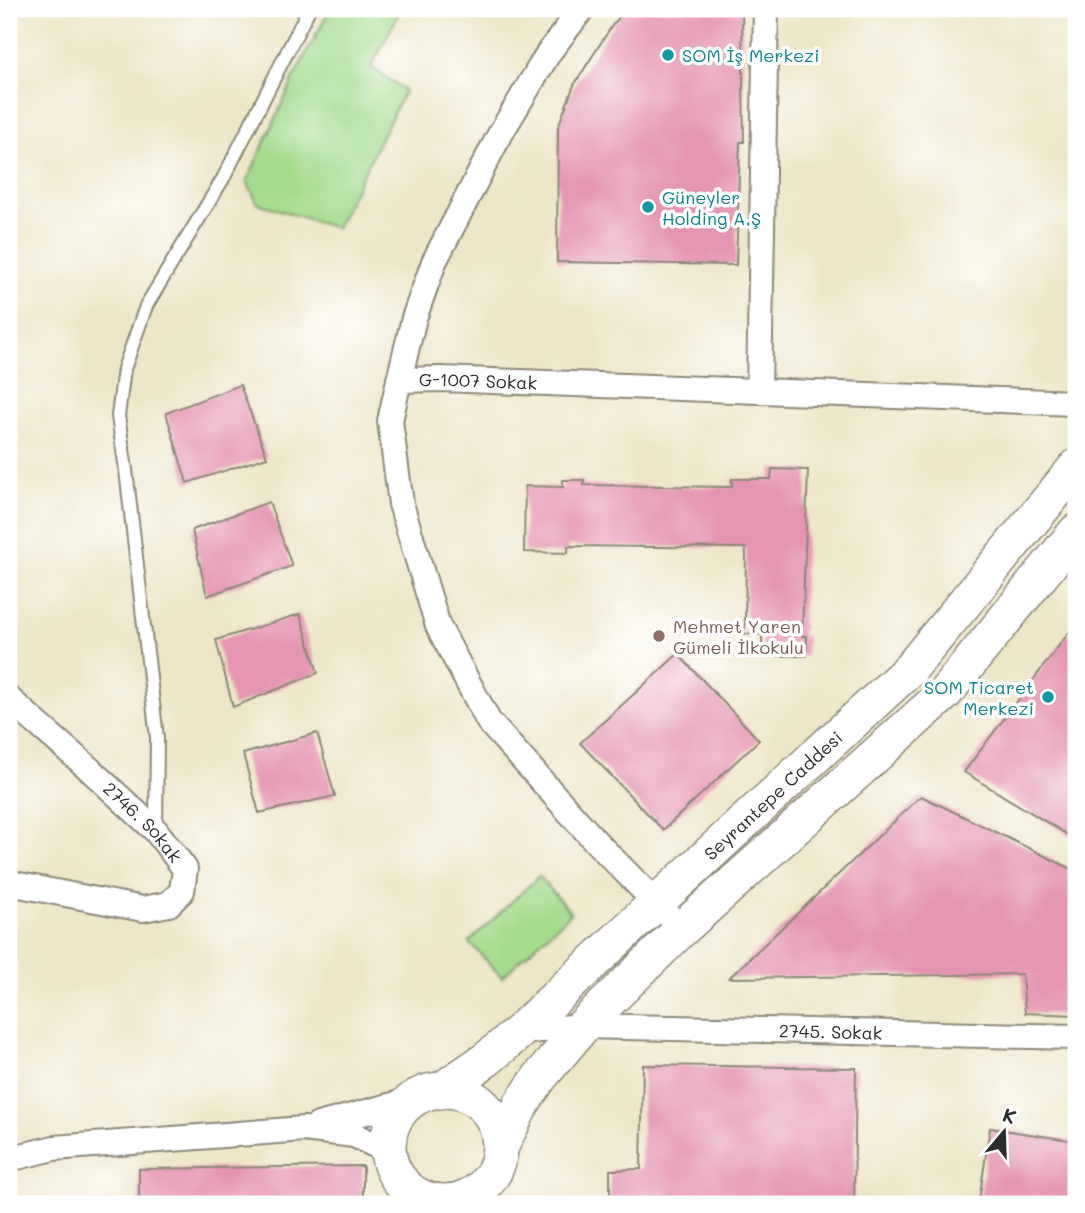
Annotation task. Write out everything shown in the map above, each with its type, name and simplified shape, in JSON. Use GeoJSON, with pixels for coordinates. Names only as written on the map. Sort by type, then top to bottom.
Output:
{"type":"FeatureCollection","features":[{"type":"Feature","properties":{"kind":"main road","name":"Seyrantepe Caddesi"},"geometry":{"type":"LineString","coordinates":[[427,1095],[487,1059],[519,1032],[910,669],[1076,467]]}},
{"type":"Feature","properties":{"kind":"main road","name":"Seyrantepe Caddesi"},"geometry":{"type":"LineString","coordinates":[[500,1148],[522,1103],[583,1026],[682,929],[945,693],[1076,532]]}},
{"type":"Feature","properties":{"kind":"main road"},"geometry":{"type":"LineString","coordinates":[[455,1091],[470,1097],[492,1118],[498,1132],[500,1148],[497,1164],[476,1198],[441,1203],[407,1196],[389,1158],[390,1130],[404,1107],[427,1095],[455,1091]]}},
{"type":"Feature","properties":{"kind":"street"},"geometry":{"type":"LineString","coordinates":[[399,380],[414,318],[434,262],[499,136],[549,52],[582,9]]}},
{"type":"Feature","properties":{"kind":"street"},"geometry":{"type":"LineString","coordinates":[[759,391],[766,9]]}},
{"type":"Feature","properties":{"kind":"street","name":"G-1007 Sokak"},"geometry":{"type":"LineString","coordinates":[[682,929],[597,844],[489,722],[438,626],[401,503],[390,421],[399,380],[441,379],[1076,403]]}},
{"type":"Feature","properties":{"kind":"street","name":"2746. Sokak"},"geometry":{"type":"LineString","coordinates":[[9,699],[156,831],[185,869],[182,891],[169,904],[143,909],[9,883]]}},
{"type":"Feature","properties":{"kind":"street","name":"2745. Sokak"},"geometry":{"type":"LineString","coordinates":[[519,1032],[583,1026],[1076,1037]]}},
{"type":"Feature","properties":{"kind":"street"},"geometry":{"type":"LineString","coordinates":[[9,1159],[54,1149],[304,1129],[427,1095]]}},
{"type":"Feature","properties":{"kind":"street"},"geometry":{"type":"LineString","coordinates":[[304,1129],[354,1135],[377,1146],[389,1158]]}},
{"type":"Feature","properties":{"kind":"lane"},"geometry":{"type":"LineString","coordinates":[[156,831],[157,738],[118,416],[124,369],[146,306],[224,177],[309,9]]}},
{"type":"Feature","properties":{"kind":"green space"},"geometry":{"type":"Polygon","coordinates":[[[330,9],[401,9],[371,67],[405,90],[336,228],[257,203],[247,181],[299,67],[330,9]]]}},
{"type":"Feature","properties":{"kind":"green space"},"geometry":{"type":"Polygon","coordinates":[[[539,876],[571,913],[502,977],[469,942],[539,876]]]}},
{"type":"Feature","properties":{"kind":"building"},"geometry":{"type":"Polygon","coordinates":[[[627,9],[742,9],[744,142],[740,142],[736,265],[557,262],[558,127],[574,85],[613,24],[627,9]]]}},
{"type":"Feature","properties":{"kind":"building"},"geometry":{"type":"Polygon","coordinates":[[[240,385],[267,457],[187,483],[166,413],[240,385]]]}},
{"type":"Feature","properties":{"kind":"building"},"geometry":{"type":"Polygon","coordinates":[[[772,469],[808,470],[802,636],[807,636],[806,656],[762,656],[762,635],[745,634],[746,548],[568,546],[568,553],[524,552],[525,486],[563,487],[563,480],[584,480],[584,485],[732,487],[732,479],[771,479],[772,469]]]}},
{"type":"Feature","properties":{"kind":"building"},"geometry":{"type":"Polygon","coordinates":[[[269,502],[292,566],[207,596],[192,530],[269,502]]]}},
{"type":"Feature","properties":{"kind":"building"},"geometry":{"type":"Polygon","coordinates":[[[300,614],[318,673],[233,707],[216,640],[300,614]]]}},
{"type":"Feature","properties":{"kind":"building","name":"SOM Ticaret Merkezi"},"geometry":{"type":"Polygon","coordinates":[[[1076,623],[1076,840],[964,772],[1076,623]]]}},
{"type":"Feature","properties":{"kind":"building"},"geometry":{"type":"Polygon","coordinates":[[[678,654],[759,740],[663,830],[580,743],[678,654]]]}},
{"type":"Feature","properties":{"kind":"building"},"geometry":{"type":"Polygon","coordinates":[[[317,733],[335,796],[259,813],[243,754],[317,733]]]}},
{"type":"Feature","properties":{"kind":"building"},"geometry":{"type":"Polygon","coordinates":[[[921,796],[1076,871],[1076,1015],[1025,1013],[1022,974],[729,978],[921,796]]]}},
{"type":"Feature","properties":{"kind":"building"},"geometry":{"type":"Polygon","coordinates":[[[643,1065],[856,1068],[854,1204],[610,1204],[610,1170],[641,1169],[643,1065]]]}},
{"type":"Feature","properties":{"kind":"building"},"geometry":{"type":"Polygon","coordinates":[[[990,1128],[1076,1141],[1076,1204],[994,1204],[979,1201],[990,1128]]]}},
{"type":"Feature","properties":{"kind":"building"},"geometry":{"type":"Polygon","coordinates":[[[363,1166],[363,1202],[139,1204],[139,1169],[363,1166]]]}},
{"type":"Feature","properties":{"kind":"place","name":"SOM İş Merkezi"},"geometry":{"type":"Point","coordinates":[668,55]}},
{"type":"Feature","properties":{"kind":"place","name":"Güneyler Holding A.Ş"},"geometry":{"type":"Point","coordinates":[648,207]}},
{"type":"Feature","properties":{"kind":"place","name":"Mehmet Yaren Gümeli İlkokulu"},"geometry":{"type":"Point","coordinates":[659,636]}},
{"type":"Feature","properties":{"kind":"place","name":"SOM Ticaret Merkezi"},"geometry":{"type":"Point","coordinates":[1048,697]}}]}
